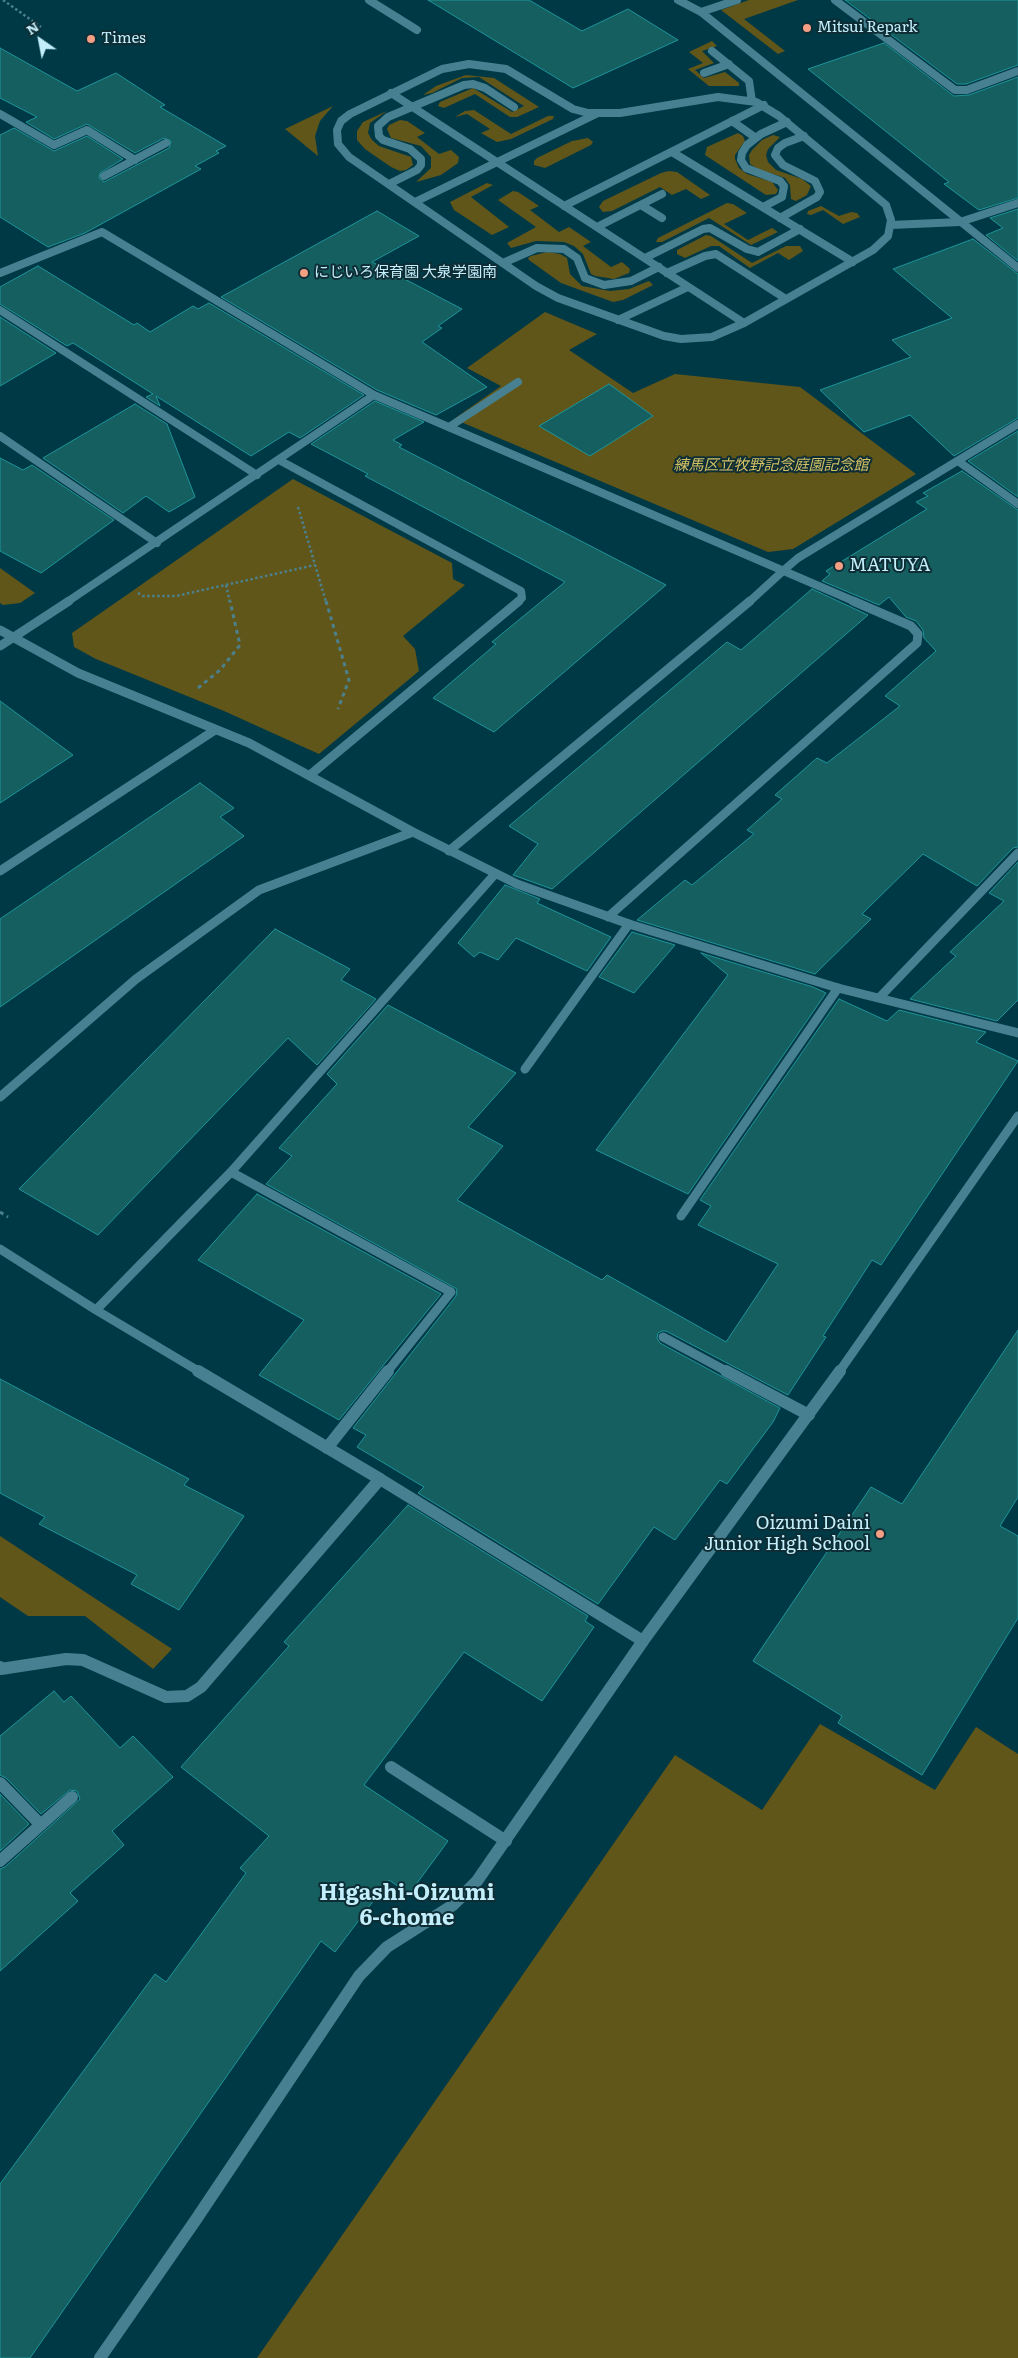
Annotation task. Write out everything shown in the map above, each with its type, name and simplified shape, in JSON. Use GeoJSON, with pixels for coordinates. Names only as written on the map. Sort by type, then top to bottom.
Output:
{"type":"FeatureCollection","features":[{"type":"Feature","properties":{"kind":"street"},"geometry":{"type":"LineString","coordinates":[[369,0],[417,30]]}},
{"type":"Feature","properties":{"kind":"street"},"geometry":{"type":"LineString","coordinates":[[678,0],[701,12],[1018,268]]}},
{"type":"Feature","properties":{"kind":"street"},"geometry":{"type":"LineString","coordinates":[[701,12],[737,0]]}},
{"type":"Feature","properties":{"kind":"street"},"geometry":{"type":"LineString","coordinates":[[835,0],[955,90],[967,90],[1018,72]]}},
{"type":"Feature","properties":{"kind":"street"},"geometry":{"type":"LineString","coordinates":[[712,51],[749,81],[752,101]]}},
{"type":"Feature","properties":{"kind":"street"},"geometry":{"type":"LineString","coordinates":[[478,64],[506,69],[573,109],[596,114],[620,112],[718,96],[752,101],[764,105],[886,205],[890,212],[891,225],[888,236],[881,244],[853,262],[744,323],[712,337],[682,339],[664,336],[551,295],[343,152],[338,144],[336,134],[341,121],[350,114],[442,69],[458,65],[478,64]]}},
{"type":"Feature","properties":{"kind":"street"},"geometry":{"type":"LineString","coordinates":[[704,73],[728,64]]}},
{"type":"Feature","properties":{"kind":"street"},"geometry":{"type":"LineString","coordinates":[[389,184],[417,170],[421,165],[421,159],[410,149],[383,140],[379,136],[378,126],[388,117],[464,85],[473,84],[485,88],[514,107]]}},
{"type":"Feature","properties":{"kind":"street"},"geometry":{"type":"LineString","coordinates":[[391,93],[744,323]]}},
{"type":"Feature","properties":{"kind":"street"},"geometry":{"type":"LineString","coordinates":[[564,206],[764,105]]}},
{"type":"Feature","properties":{"kind":"street"},"geometry":{"type":"LineString","coordinates":[[0,114],[54,146],[87,130],[135,160]]}},
{"type":"Feature","properties":{"kind":"street"},"geometry":{"type":"LineString","coordinates":[[415,202],[596,114]]}},
{"type":"Feature","properties":{"kind":"street"},"geometry":{"type":"LineString","coordinates":[[732,121],[749,130],[756,138]]}},
{"type":"Feature","properties":{"kind":"street"},"geometry":{"type":"LineString","coordinates":[[764,207],[782,197],[784,186],[780,181],[746,168],[741,160],[747,145],[756,138],[787,122]]}},
{"type":"Feature","properties":{"kind":"street"},"geometry":{"type":"LineString","coordinates":[[780,218],[817,198],[820,192],[815,181],[784,165],[778,161],[775,155],[778,148],[785,143],[804,136]]}},
{"type":"Feature","properties":{"kind":"street"},"geometry":{"type":"LineString","coordinates":[[104,176],[166,143]]}},
{"type":"Feature","properties":{"kind":"street"},"geometry":{"type":"LineString","coordinates":[[672,152],[853,262]]}},
{"type":"Feature","properties":{"kind":"street"},"geometry":{"type":"LineString","coordinates":[[596,227],[662,194]]}},
{"type":"Feature","properties":{"kind":"street"},"geometry":{"type":"LineString","coordinates":[[642,204],[662,218]]}},
{"type":"Feature","properties":{"kind":"street"},"geometry":{"type":"LineString","coordinates":[[891,225],[960,222],[1018,204]]}},
{"type":"Feature","properties":{"kind":"street"},"geometry":{"type":"LineString","coordinates":[[645,258],[703,229],[715,230],[747,249],[758,252],[800,229]]}},
{"type":"Feature","properties":{"kind":"street"},"geometry":{"type":"LineString","coordinates":[[0,273],[102,232],[374,395],[911,626],[918,634],[917,643],[608,917]]}},
{"type":"Feature","properties":{"kind":"street"},"geometry":{"type":"LineString","coordinates":[[503,263],[531,250],[545,248],[564,249],[577,258],[585,278],[604,285],[631,280],[658,267]]}},
{"type":"Feature","properties":{"kind":"street"},"geometry":{"type":"LineString","coordinates":[[668,273],[705,256],[716,254],[786,299]]}},
{"type":"Feature","properties":{"kind":"street"},"geometry":{"type":"LineString","coordinates":[[618,320],[688,287]]}},
{"type":"Feature","properties":{"kind":"street"},"geometry":{"type":"LineString","coordinates":[[0,310],[257,475]]}},
{"type":"Feature","properties":{"kind":"street"},"geometry":{"type":"LineString","coordinates":[[449,427],[518,382]]}},
{"type":"Feature","properties":{"kind":"street"},"geometry":{"type":"LineString","coordinates":[[0,646],[157,543],[374,395]]}},
{"type":"Feature","properties":{"kind":"street"},"geometry":{"type":"LineString","coordinates":[[449,851],[770,584],[798,558],[1018,424]]}},
{"type":"Feature","properties":{"kind":"street"},"geometry":{"type":"LineString","coordinates":[[0,436],[157,543]]}},
{"type":"Feature","properties":{"kind":"street"},"geometry":{"type":"LineString","coordinates":[[278,460],[521,592],[522,598],[310,776]]}},
{"type":"Feature","properties":{"kind":"street"},"geometry":{"type":"LineString","coordinates":[[958,461],[1018,504]]}},
{"type":"Feature","properties":{"kind":"street"},"geometry":{"type":"LineString","coordinates":[[0,630],[78,673],[249,743],[449,851],[517,884],[629,924],[838,988],[1018,1033]]}},
{"type":"Feature","properties":{"kind":"street"},"geometry":{"type":"LineString","coordinates":[[0,871],[215,730]]}},
{"type":"Feature","properties":{"kind":"street"},"geometry":{"type":"LineString","coordinates":[[0,1097],[136,979],[259,890],[413,832]]}},
{"type":"Feature","properties":{"kind":"street"},"geometry":{"type":"LineString","coordinates":[[879,998],[1018,853]]}},
{"type":"Feature","properties":{"kind":"street"},"geometry":{"type":"LineString","coordinates":[[96,1310],[232,1172],[495,874]]}},
{"type":"Feature","properties":{"kind":"street"},"geometry":{"type":"LineString","coordinates":[[525,1069],[629,924]]}},
{"type":"Feature","properties":{"kind":"street"},"geometry":{"type":"LineString","coordinates":[[681,1216],[838,988]]}},
{"type":"Feature","properties":{"kind":"street"},"geometry":{"type":"LineString","coordinates":[[100,2358],[195,2221],[359,1976],[386,1947],[453,1905],[477,1881],[643,1641],[809,1415],[1018,1116]]}},
{"type":"Feature","properties":{"kind":"street"},"geometry":{"type":"LineString","coordinates":[[232,1172],[451,1292],[327,1448]]}},
{"type":"Feature","properties":{"kind":"street"},"geometry":{"type":"LineString","coordinates":[[0,1249],[96,1310],[380,1479],[643,1641]]}},
{"type":"Feature","properties":{"kind":"street"},"geometry":{"type":"LineString","coordinates":[[663,1337],[809,1415]]}},
{"type":"Feature","properties":{"kind":"street"},"geometry":{"type":"LineString","coordinates":[[0,1669],[66,1658],[83,1660],[166,1697],[187,1696],[201,1687],[380,1479]]}},
{"type":"Feature","properties":{"kind":"street"},"geometry":{"type":"LineString","coordinates":[[391,1767],[506,1841]]}},
{"type":"Feature","properties":{"kind":"street"},"geometry":{"type":"LineString","coordinates":[[0,1783],[41,1825]]}},
{"type":"Feature","properties":{"kind":"street"},"geometry":{"type":"LineString","coordinates":[[0,1861],[72,1797]]}},
{"type":"Feature","properties":{"kind":"path"},"geometry":{"type":"LineString","coordinates":[[3,0],[41,27]]}},
{"type":"Feature","properties":{"kind":"path"},"geometry":{"type":"LineString","coordinates":[[265,470],[291,484],[349,680],[326,743],[324,755],[329,760]]}},
{"type":"Feature","properties":{"kind":"path"},"geometry":{"type":"LineString","coordinates":[[108,575],[143,596],[176,596],[315,566]]}},
{"type":"Feature","properties":{"kind":"path"},"geometry":{"type":"LineString","coordinates":[[168,711],[220,670],[240,646],[226,585]]}},
{"type":"Feature","properties":{"kind":"path"},"geometry":{"type":"LineString","coordinates":[[0,1212],[8,1218]]}},
{"type":"Feature","properties":{"kind":"green space"},"geometry":{"type":"Polygon","coordinates":[[[749,0],[798,0],[744,19],[785,51],[778,54],[721,10],[749,0]]]}},
{"type":"Feature","properties":{"kind":"green space"},"geometry":{"type":"Polygon","coordinates":[[[712,41],[717,46],[702,51],[714,63],[695,70],[704,78],[725,72],[739,83],[739,86],[709,86],[688,69],[703,63],[689,52],[712,41]]]}},
{"type":"Feature","properties":{"kind":"green space"},"geometry":{"type":"Polygon","coordinates":[[[466,75],[494,78],[539,107],[517,117],[510,117],[475,94],[444,108],[438,106],[440,102],[473,88],[512,112],[524,106],[479,77],[462,78],[432,93],[423,95],[436,86],[466,75]]]}},
{"type":"Feature","properties":{"kind":"green space"},"geometry":{"type":"Polygon","coordinates":[[[333,106],[320,121],[315,136],[318,156],[285,129],[333,106]]]}},
{"type":"Feature","properties":{"kind":"green space"},"geometry":{"type":"Polygon","coordinates":[[[474,110],[511,134],[548,116],[554,116],[553,119],[511,139],[497,142],[481,133],[490,129],[467,114],[455,117],[465,111],[474,110]]]}},
{"type":"Feature","properties":{"kind":"green space"},"geometry":{"type":"Polygon","coordinates":[[[387,111],[370,123],[368,133],[379,146],[411,157],[413,165],[406,170],[400,171],[391,167],[365,149],[357,140],[357,131],[363,122],[387,111]]]}},
{"type":"Feature","properties":{"kind":"green space"},"geometry":{"type":"Polygon","coordinates":[[[400,120],[407,121],[425,133],[417,137],[439,154],[451,150],[459,157],[458,163],[441,175],[416,182],[431,168],[431,157],[421,146],[391,138],[387,129],[389,125],[400,120]]]}},
{"type":"Feature","properties":{"kind":"green space"},"geometry":{"type":"Polygon","coordinates":[[[738,133],[743,136],[745,141],[735,155],[739,168],[747,174],[772,182],[778,190],[776,194],[766,195],[705,155],[707,147],[738,133]]]}},
{"type":"Feature","properties":{"kind":"green space"},"geometry":{"type":"Polygon","coordinates":[[[773,135],[780,137],[768,149],[766,155],[768,162],[776,170],[802,179],[811,186],[807,195],[796,201],[791,199],[790,185],[785,178],[758,169],[750,164],[749,155],[752,150],[762,140],[773,135]]]}},
{"type":"Feature","properties":{"kind":"green space"},"geometry":{"type":"Polygon","coordinates":[[[588,138],[593,142],[591,145],[545,168],[534,165],[534,161],[537,158],[572,141],[588,138]]]}},
{"type":"Feature","properties":{"kind":"green space"},"geometry":{"type":"Polygon","coordinates":[[[669,171],[677,172],[710,195],[701,199],[686,189],[672,195],[660,187],[612,211],[603,212],[599,207],[603,201],[669,171]]]}},
{"type":"Feature","properties":{"kind":"green space"},"geometry":{"type":"Polygon","coordinates":[[[487,183],[493,185],[471,197],[509,227],[492,235],[454,210],[450,202],[487,183]]]}},
{"type":"Feature","properties":{"kind":"green space"},"geometry":{"type":"Polygon","coordinates":[[[513,191],[518,192],[539,206],[530,210],[559,232],[569,227],[591,242],[583,246],[611,267],[622,262],[630,269],[629,273],[614,279],[595,276],[591,274],[583,254],[574,246],[564,242],[536,241],[511,248],[507,243],[536,227],[498,200],[513,191]]]}},
{"type":"Feature","properties":{"kind":"green space"},"geometry":{"type":"Polygon","coordinates":[[[727,203],[733,204],[747,213],[724,224],[748,240],[772,228],[778,232],[751,245],[709,218],[662,242],[656,242],[658,238],[727,203]]]}},
{"type":"Feature","properties":{"kind":"green space"},"geometry":{"type":"Polygon","coordinates":[[[821,206],[839,216],[851,212],[857,213],[860,217],[843,224],[823,210],[811,215],[807,214],[808,211],[821,206]]]}},
{"type":"Feature","properties":{"kind":"green space"},"geometry":{"type":"Polygon","coordinates":[[[706,235],[711,236],[752,263],[786,246],[800,246],[803,251],[789,260],[778,253],[750,268],[719,246],[711,246],[685,258],[677,254],[677,250],[706,235]]]}},
{"type":"Feature","properties":{"kind":"green space"},"geometry":{"type":"Polygon","coordinates":[[[547,252],[560,254],[567,258],[570,274],[582,286],[610,291],[629,289],[649,281],[653,285],[623,300],[613,302],[561,283],[528,258],[547,252]]]}},
{"type":"Feature","properties":{"kind":"green space","name":"練馬区立牧野記念庭園記念館"},"geometry":{"type":"Polygon","coordinates":[[[545,312],[597,334],[569,350],[633,393],[675,374],[800,387],[916,474],[793,549],[768,552],[454,419],[501,386],[467,368],[545,312]]]}},
{"type":"Feature","properties":{"kind":"green space"},"geometry":{"type":"Polygon","coordinates":[[[293,479],[452,563],[453,579],[465,585],[403,636],[415,649],[419,671],[319,754],[224,711],[96,659],[74,647],[72,633],[293,479]]]}},
{"type":"Feature","properties":{"kind":"green space"},"geometry":{"type":"Polygon","coordinates":[[[0,568],[35,593],[20,603],[3,605],[0,603],[0,568]]]}},
{"type":"Feature","properties":{"kind":"green space"},"geometry":{"type":"Polygon","coordinates":[[[0,1536],[172,1649],[153,1669],[85,1616],[28,1616],[0,1597],[0,1536]]]}},
{"type":"Feature","properties":{"kind":"green space","name":"Oizumi Daini Junior High School"},"geometry":{"type":"Polygon","coordinates":[[[820,1724],[935,1790],[976,1727],[1018,1754],[1018,2358],[257,2358],[675,1755],[762,1810],[820,1724]]]}},
{"type":"Feature","properties":{"kind":"building"},"geometry":{"type":"Polygon","coordinates":[[[428,0],[529,0],[582,31],[628,9],[678,40],[573,88],[428,0]]]}},
{"type":"Feature","properties":{"kind":"building"},"geometry":{"type":"Polygon","coordinates":[[[845,0],[1018,0],[1018,65],[966,84],[957,84],[845,0]]]}},
{"type":"Feature","properties":{"kind":"building"},"geometry":{"type":"Polygon","coordinates":[[[884,43],[954,96],[969,95],[1018,77],[1018,198],[979,210],[944,184],[949,182],[808,69],[884,43]]]}},
{"type":"Feature","properties":{"kind":"building"},"geometry":{"type":"Polygon","coordinates":[[[0,48],[77,91],[116,73],[165,105],[160,107],[226,146],[216,151],[219,153],[195,166],[201,169],[85,233],[48,247],[0,217],[0,135],[14,128],[54,151],[87,136],[123,159],[100,173],[99,178],[104,182],[169,148],[171,141],[164,138],[135,153],[87,124],[54,139],[26,122],[37,117],[0,98],[0,48]]]}},
{"type":"Feature","properties":{"kind":"building"},"geometry":{"type":"Polygon","coordinates":[[[1018,209],[1018,261],[986,235],[1003,228],[990,218],[1018,209]]]}},
{"type":"Feature","properties":{"kind":"building"},"geometry":{"type":"Polygon","coordinates":[[[377,211],[419,236],[372,262],[462,309],[438,326],[442,328],[422,342],[487,387],[436,415],[377,390],[221,297],[377,211]]]}},
{"type":"Feature","properties":{"kind":"building"},"geometry":{"type":"Polygon","coordinates":[[[973,239],[1018,274],[1018,418],[954,456],[910,415],[864,432],[820,390],[911,357],[892,340],[952,318],[893,269],[973,239]]]}},
{"type":"Feature","properties":{"kind":"building"},"geometry":{"type":"Polygon","coordinates":[[[38,266],[134,325],[137,323],[150,332],[193,306],[198,309],[209,303],[364,395],[300,438],[289,432],[251,456],[156,396],[160,406],[146,397],[153,394],[73,343],[67,346],[0,304],[0,287],[38,266]]]}},
{"type":"Feature","properties":{"kind":"building"},"geometry":{"type":"Polygon","coordinates":[[[0,317],[56,353],[0,386],[0,317]]]}},
{"type":"Feature","properties":{"kind":"building"},"geometry":{"type":"Polygon","coordinates":[[[609,384],[653,416],[590,456],[539,426],[609,384]]]}},
{"type":"Feature","properties":{"kind":"building"},"geometry":{"type":"Polygon","coordinates":[[[375,401],[424,422],[393,440],[402,445],[399,447],[666,585],[494,732],[433,698],[496,644],[492,642],[565,582],[365,476],[368,474],[311,444],[375,401]]]}},
{"type":"Feature","properties":{"kind":"building"},"geometry":{"type":"Polygon","coordinates":[[[135,404],[167,424],[195,497],[169,512],[146,496],[123,513],[43,458],[135,404]]]}},
{"type":"Feature","properties":{"kind":"building"},"geometry":{"type":"Polygon","coordinates":[[[1018,431],[1018,497],[968,461],[1018,431]]]}},
{"type":"Feature","properties":{"kind":"building"},"geometry":{"type":"Polygon","coordinates":[[[0,458],[23,470],[32,465],[114,520],[41,573],[0,551],[0,458]]]}},
{"type":"Feature","properties":{"kind":"building"},"geometry":{"type":"Polygon","coordinates":[[[962,471],[1018,510],[1018,847],[1013,848],[977,886],[923,854],[862,914],[871,919],[815,974],[637,920],[685,880],[692,885],[754,834],[747,830],[782,799],[775,795],[817,758],[827,763],[900,706],[885,696],[936,651],[924,638],[923,630],[916,621],[906,617],[889,597],[879,605],[822,581],[830,574],[826,571],[927,509],[916,502],[928,496],[923,493],[962,471]]]}},
{"type":"Feature","properties":{"kind":"building"},"geometry":{"type":"Polygon","coordinates":[[[812,589],[868,615],[552,889],[513,875],[538,844],[509,826],[727,642],[741,650],[812,589]]]}},
{"type":"Feature","properties":{"kind":"building"},"geometry":{"type":"Polygon","coordinates":[[[0,701],[73,755],[0,803],[0,701]]]}},
{"type":"Feature","properties":{"kind":"building"},"geometry":{"type":"Polygon","coordinates":[[[200,783],[234,808],[220,817],[244,836],[0,1007],[0,919],[200,783]]]}},
{"type":"Feature","properties":{"kind":"building"},"geometry":{"type":"Polygon","coordinates":[[[1018,862],[1018,1000],[997,1021],[910,999],[956,956],[950,952],[1004,901],[989,893],[1018,862]]]}},
{"type":"Feature","properties":{"kind":"building"},"geometry":{"type":"Polygon","coordinates":[[[505,885],[540,899],[537,903],[611,937],[587,971],[516,938],[498,960],[480,952],[474,957],[458,943],[505,885]]]}},
{"type":"Feature","properties":{"kind":"building"},"geometry":{"type":"Polygon","coordinates":[[[275,929],[350,969],[341,980],[376,999],[317,1065],[288,1038],[98,1235],[19,1189],[275,929]]]}},
{"type":"Feature","properties":{"kind":"building"},"geometry":{"type":"Polygon","coordinates":[[[632,932],[675,945],[634,993],[599,977],[632,932]]]}},
{"type":"Feature","properties":{"kind":"building"},"geometry":{"type":"Polygon","coordinates":[[[701,953],[813,987],[826,993],[688,1194],[596,1150],[728,975],[701,953]]]}},
{"type":"Feature","properties":{"kind":"building"},"geometry":{"type":"Polygon","coordinates":[[[839,999],[887,1021],[899,1010],[986,1032],[976,1042],[1018,1061],[881,1265],[872,1260],[823,1336],[826,1337],[788,1395],[666,1331],[658,1333],[657,1338],[660,1343],[780,1408],[773,1422],[727,1484],[720,1480],[675,1540],[654,1527],[598,1604],[418,1493],[424,1487],[357,1447],[366,1435],[353,1428],[456,1296],[457,1289],[266,1184],[292,1156],[279,1148],[337,1084],[327,1074],[388,1005],[516,1073],[468,1127],[503,1146],[457,1200],[602,1280],[607,1275],[726,1342],[778,1264],[698,1225],[711,1206],[700,1200],[839,999]]]}},
{"type":"Feature","properties":{"kind":"building"},"geometry":{"type":"Polygon","coordinates":[[[257,1194],[441,1294],[339,1420],[259,1375],[304,1320],[198,1260],[257,1194]]]}},
{"type":"Feature","properties":{"kind":"building"},"geometry":{"type":"Polygon","coordinates":[[[1018,1330],[1018,1497],[1000,1526],[1018,1536],[1018,1618],[922,1775],[838,1723],[842,1716],[753,1661],[871,1487],[902,1504],[1018,1330]]]}},
{"type":"Feature","properties":{"kind":"building"},"geometry":{"type":"Polygon","coordinates":[[[0,1379],[189,1479],[184,1485],[244,1516],[179,1610],[131,1584],[137,1575],[39,1524],[45,1517],[0,1493],[0,1379]]]}},
{"type":"Feature","properties":{"kind":"building"},"geometry":{"type":"Polygon","coordinates":[[[408,1505],[588,1616],[585,1621],[594,1627],[542,1701],[464,1652],[364,1785],[448,1841],[409,1894],[389,1880],[335,1952],[321,1941],[30,2358],[0,2358],[0,2184],[155,1974],[166,1982],[246,1873],[240,1868],[269,1836],[181,1767],[289,1646],[284,1642],[408,1505]]]}},
{"type":"Feature","properties":{"kind":"building"},"geometry":{"type":"Polygon","coordinates":[[[54,1691],[64,1702],[71,1696],[120,1748],[133,1736],[173,1777],[112,1831],[124,1845],[70,1893],[78,1901],[0,1971],[0,1869],[5,1867],[80,1799],[77,1791],[70,1790],[41,1814],[6,1778],[0,1775],[0,1736],[54,1691]]]}},
{"type":"Feature","properties":{"kind":"building"},"geometry":{"type":"Polygon","coordinates":[[[0,1794],[29,1824],[0,1851],[0,1794]]]}},
{"type":"Feature","properties":{"kind":"place","name":"Mitsui Repark"},"geometry":{"type":"Point","coordinates":[807,28]}},
{"type":"Feature","properties":{"kind":"place","name":"Times"},"geometry":{"type":"Point","coordinates":[91,39]}},
{"type":"Feature","properties":{"kind":"place","name":"にじいろ保育園 大泉学園南"},"geometry":{"type":"Point","coordinates":[304,273]}},
{"type":"Feature","properties":{"kind":"place","name":"MATUYA"},"geometry":{"type":"Point","coordinates":[839,566]}},
{"type":"Feature","properties":{"kind":"place","name":"Oizumi Daini Junior High School"},"geometry":{"type":"Point","coordinates":[880,1534]}},
{"type":"Feature","properties":{"kind":"district","name":"Higashi-Oizumi 6-chome"},"geometry":{"type":"Point","coordinates":[407,1906]}}]}
